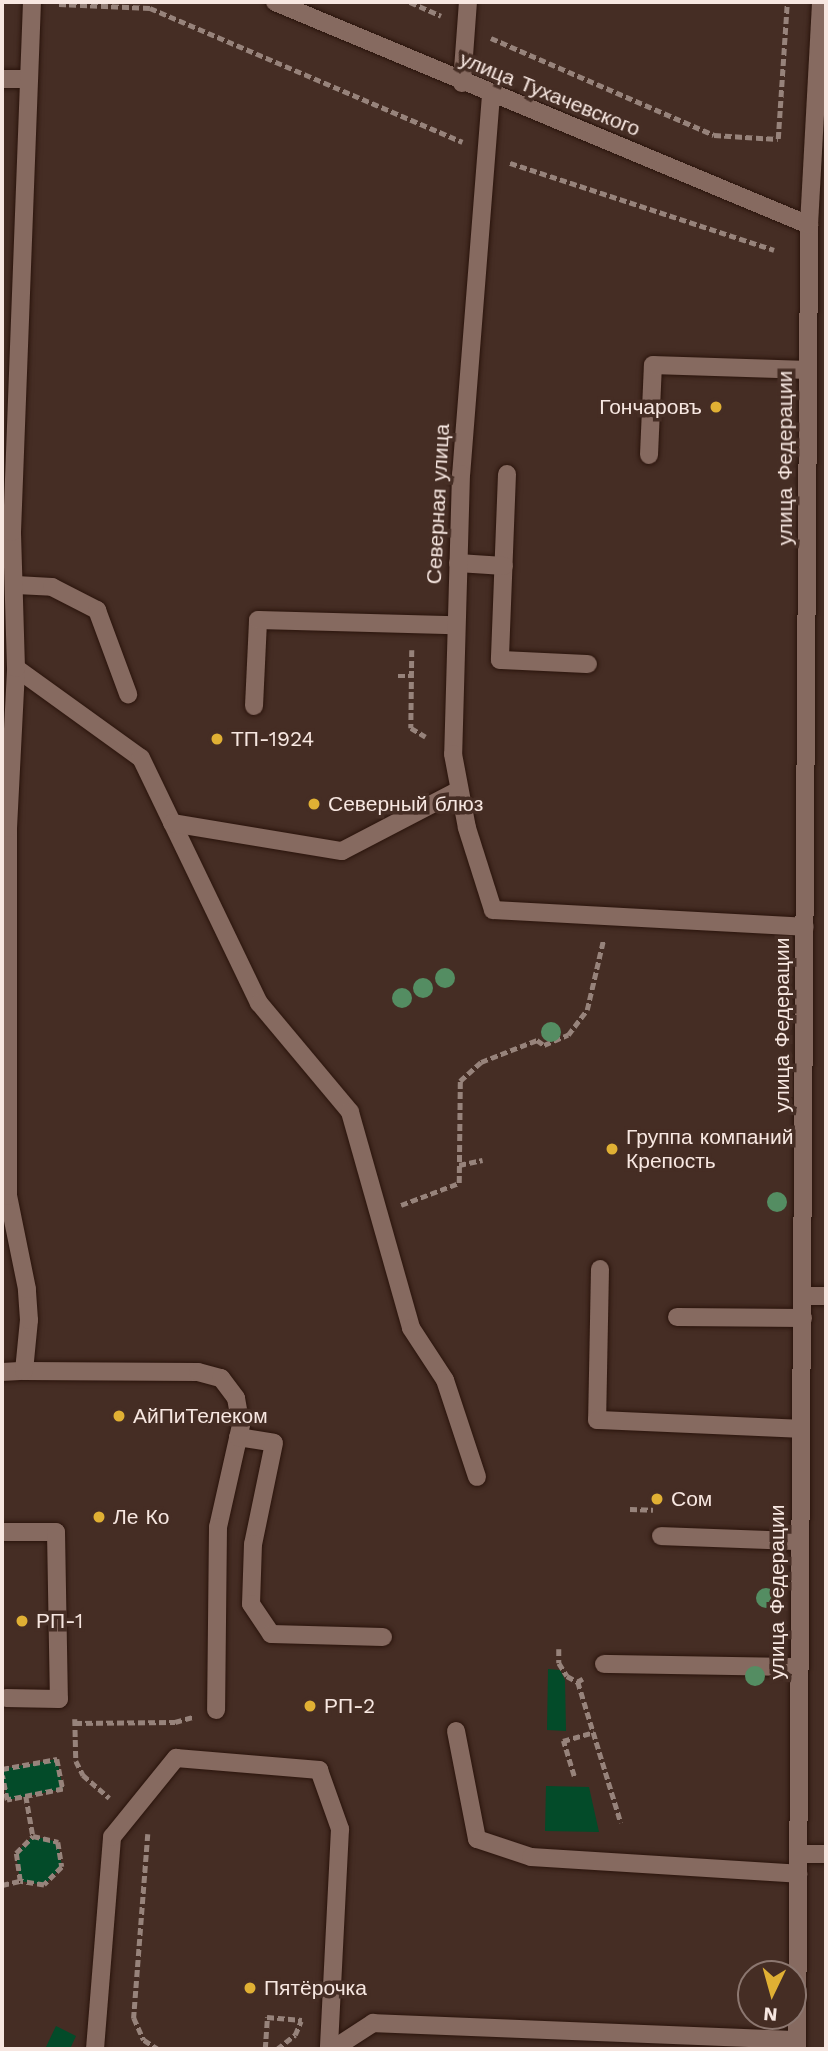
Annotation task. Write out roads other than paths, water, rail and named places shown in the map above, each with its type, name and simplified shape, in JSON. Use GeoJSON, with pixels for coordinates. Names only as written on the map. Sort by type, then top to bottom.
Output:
{"type":"FeatureCollection","features":[{"type":"Feature","properties":{"kind":"street"},"geometry":{"type":"LineString","coordinates":[[24,1371],[27,1289],[14,1238],[8,1184],[8,828],[16,668],[16,585],[12,532],[32,2]]}},
{"type":"Feature","properties":{"kind":"street","name":"улица Тухачевского"},"geometry":{"type":"LineString","coordinates":[[275,2],[462,83],[809,225]]}},
{"type":"Feature","properties":{"kind":"street"},"geometry":{"type":"LineString","coordinates":[[462,83],[468,2]]}},
{"type":"Feature","properties":{"kind":"street","name":"улица Федерации"},"geometry":{"type":"LineString","coordinates":[[797,2045],[809,225],[819,154],[821,2]]}},
{"type":"Feature","properties":{"kind":"street"},"geometry":{"type":"LineString","coordinates":[[2,79],[29,79]]}},
{"type":"Feature","properties":{"kind":"street","name":"Северная улица"},"geometry":{"type":"LineString","coordinates":[[491,95],[458,563],[453,754],[459,790],[493,910],[805,927]]}},
{"type":"Feature","properties":{"kind":"street"},"geometry":{"type":"LineString","coordinates":[[649,455],[653,365],[808,370]]}},
{"type":"Feature","properties":{"kind":"street"},"geometry":{"type":"LineString","coordinates":[[507,474],[500,660],[588,664]]}},
{"type":"Feature","properties":{"kind":"street"},"geometry":{"type":"LineString","coordinates":[[458,563],[504,566]]}},
{"type":"Feature","properties":{"kind":"street"},"geometry":{"type":"LineString","coordinates":[[16,585],[52,587],[97,610],[128,694]]}},
{"type":"Feature","properties":{"kind":"street"},"geometry":{"type":"LineString","coordinates":[[254,706],[258,620],[455,625]]}},
{"type":"Feature","properties":{"kind":"street"},"geometry":{"type":"LineString","coordinates":[[16,668],[141,758],[259,1003],[350,1112],[381,1211],[411,1328],[445,1380],[477,1477]]}},
{"type":"Feature","properties":{"kind":"street"},"geometry":{"type":"LineString","coordinates":[[173,823],[342,850],[459,790]]}},
{"type":"Feature","properties":{"kind":"street"},"geometry":{"type":"LineString","coordinates":[[600,1269],[597,1420],[801,1429]]}},
{"type":"Feature","properties":{"kind":"street"},"geometry":{"type":"LineString","coordinates":[[803,1296],[826,1296]]}},
{"type":"Feature","properties":{"kind":"street"},"geometry":{"type":"LineString","coordinates":[[677,1317],[803,1318]]}},
{"type":"Feature","properties":{"kind":"street"},"geometry":{"type":"LineString","coordinates":[[2,1372],[170,1369],[221,1378],[236,1398],[238,1437],[218,1527],[216,1710]]}},
{"type":"Feature","properties":{"kind":"street"},"geometry":{"type":"LineString","coordinates":[[238,1437],[274,1443],[253,1544],[251,1604],[271,1634],[383,1637]]}},
{"type":"Feature","properties":{"kind":"street"},"geometry":{"type":"LineString","coordinates":[[2,1532],[56,1532],[59,1699],[6,1698]]}},
{"type":"Feature","properties":{"kind":"street"},"geometry":{"type":"LineString","coordinates":[[660,1536],[800,1541]]}},
{"type":"Feature","properties":{"kind":"street"},"geometry":{"type":"LineString","coordinates":[[604,1664],[799,1667]]}},
{"type":"Feature","properties":{"kind":"street"},"geometry":{"type":"LineString","coordinates":[[456,1731],[477,1839],[531,1857],[798,1874]]}},
{"type":"Feature","properties":{"kind":"street"},"geometry":{"type":"LineString","coordinates":[[95,2049],[112,1837],[176,1758],[319,1770],[340,1829],[331,2049]]}},
{"type":"Feature","properties":{"kind":"street"},"geometry":{"type":"LineString","coordinates":[[798,1854],[826,1854]]}},
{"type":"Feature","properties":{"kind":"street"},"geometry":{"type":"LineString","coordinates":[[331,2049],[373,2023],[797,2045]]}},
{"type":"Feature","properties":{"kind":"place","name":"Гончаровъ"},"geometry":{"type":"Point","coordinates":[716,407]}},
{"type":"Feature","properties":{"kind":"place","name":"ТП-1924"},"geometry":{"type":"Point","coordinates":[217,739]}},
{"type":"Feature","properties":{"kind":"place","name":"Северный блюз"},"geometry":{"type":"Point","coordinates":[314,804]}},
{"type":"Feature","properties":{"kind":"place","name":"Группа компаний Крепость"},"geometry":{"type":"Point","coordinates":[612,1149]}},
{"type":"Feature","properties":{"kind":"place","name":"АйПиТелеком"},"geometry":{"type":"Point","coordinates":[119,1416]}},
{"type":"Feature","properties":{"kind":"place","name":"Сом"},"geometry":{"type":"Point","coordinates":[657,1499]}},
{"type":"Feature","properties":{"kind":"place","name":"Ле Ко"},"geometry":{"type":"Point","coordinates":[99,1517]}},
{"type":"Feature","properties":{"kind":"place","name":"РП-1"},"geometry":{"type":"Point","coordinates":[22,1621]}},
{"type":"Feature","properties":{"kind":"place","name":"РП-2"},"geometry":{"type":"Point","coordinates":[310,1706]}},
{"type":"Feature","properties":{"kind":"place","name":"Пятёрочка"},"geometry":{"type":"Point","coordinates":[250,1988]}}]}
